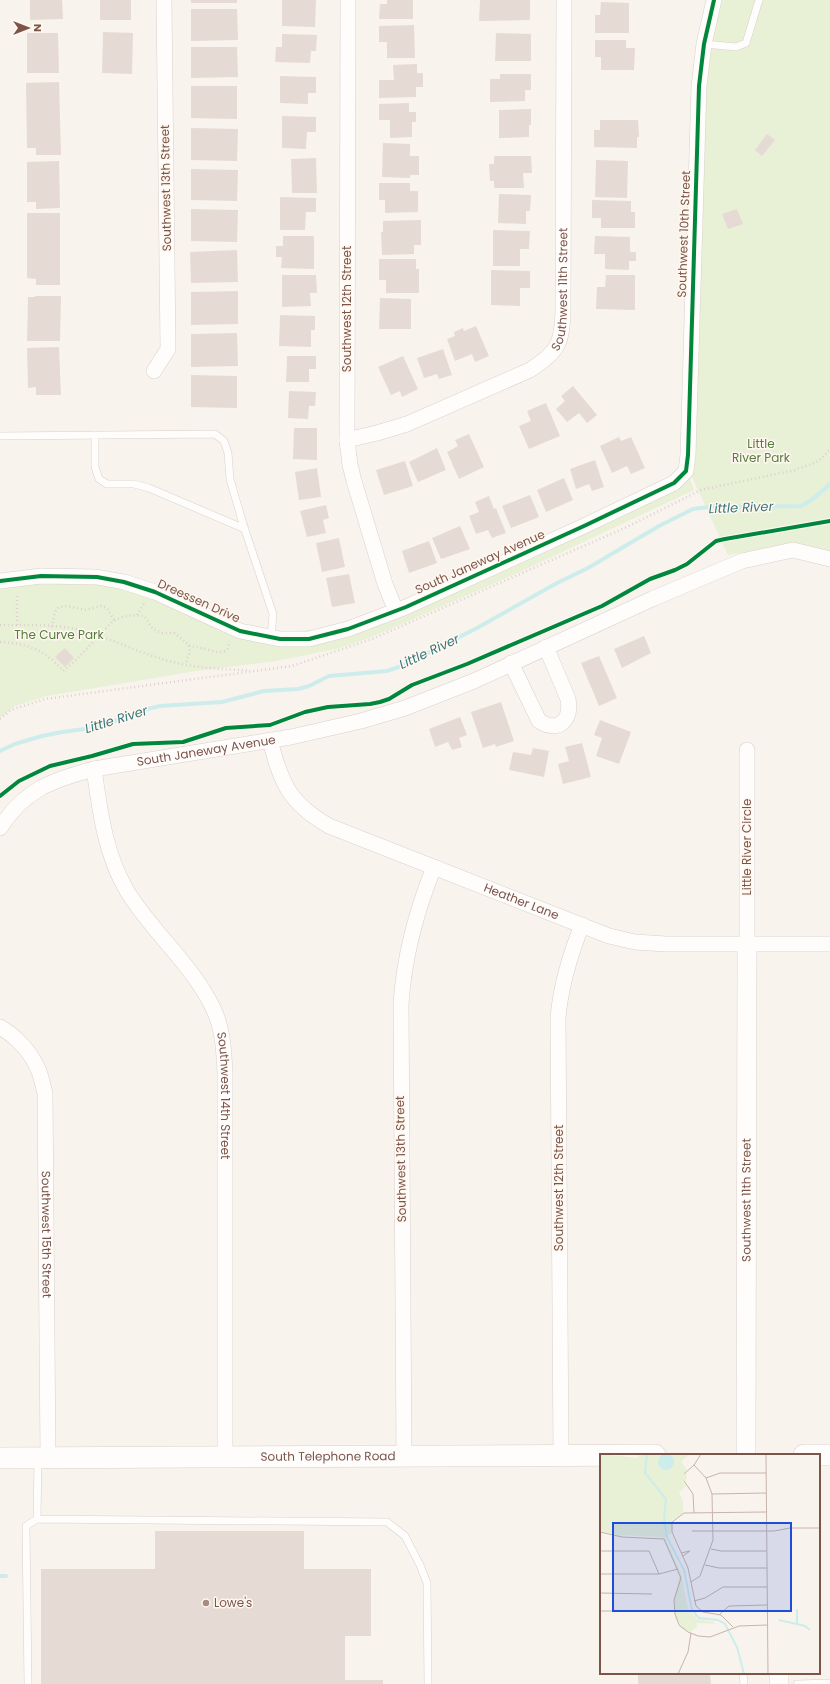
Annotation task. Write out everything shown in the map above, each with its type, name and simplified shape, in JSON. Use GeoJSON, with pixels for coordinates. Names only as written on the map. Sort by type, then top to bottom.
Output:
{"type":"FeatureCollection","features":[{"type":"Feature","properties":{"kind":"main road","name":"South Telephone Road"},"geometry":{"type":"LineString","coordinates":[[0,1458],[43,1459],[600,1455]]}},
{"type":"Feature","properties":{"kind":"street","name":"Southwest 13th Street"},"geometry":{"type":"LineString","coordinates":[[154,371],[168,349],[164,0]]}},
{"type":"Feature","properties":{"kind":"street","name":"Southwest 12th Street"},"geometry":{"type":"LineString","coordinates":[[348,0],[347,440],[350,465],[354,481],[385,584],[396,611]]}},
{"type":"Feature","properties":{"kind":"street","name":"Southwest 11th Street"},"geometry":{"type":"LineString","coordinates":[[347,440],[407,424],[530,370],[543,362],[554,351],[560,341],[563,311],[564,0]]}},
{"type":"Feature","properties":{"kind":"street","name":"Southwest 10th Street"},"geometry":{"type":"LineString","coordinates":[[686,471],[688,455],[699,86],[704,44],[714,0]]}},
{"type":"Feature","properties":{"kind":"street","name":"South Janeway Avenue"},"geometry":{"type":"LineString","coordinates":[[271,638],[309,639],[348,629],[396,611],[584,526],[674,483],[686,471]]}},
{"type":"Feature","properties":{"kind":"street","name":"South Janeway Avenue"},"geometry":{"type":"LineString","coordinates":[[0,828],[14,809],[39,787],[70,775],[94,769],[290,737],[361,721],[406,708],[474,681],[652,599],[742,561],[793,550],[830,559]]}},
{"type":"Feature","properties":{"kind":"street","name":"Dreessen Drive"},"geometry":{"type":"LineString","coordinates":[[0,581],[41,576],[97,577],[124,582],[155,592],[240,631],[271,638]]}},
{"type":"Feature","properties":{"kind":"street"},"geometry":{"type":"LineString","coordinates":[[511,663],[539,721],[544,725],[559,724],[566,720],[569,715],[568,699],[546,648]]}},
{"type":"Feature","properties":{"kind":"street","name":"Heather Lane"},"geometry":{"type":"LineString","coordinates":[[270,740],[281,778],[300,806],[328,826],[609,936],[635,942],[666,944],[830,944]]}},
{"type":"Feature","properties":{"kind":"street","name":"Little River Circle"},"geometry":{"type":"LineString","coordinates":[[747,750],[747,944]]}},
{"type":"Feature","properties":{"kind":"street","name":"Southwest 14th Street"},"geometry":{"type":"LineString","coordinates":[[94,769],[103,826],[110,852],[127,891],[200,986],[214,1009],[222,1035],[225,1073],[225,1458]]}},
{"type":"Feature","properties":{"kind":"street","name":"Southwest 13th Street"},"geometry":{"type":"LineString","coordinates":[[404,1456],[401,1004],[406,955],[415,919],[434,867]]}},
{"type":"Feature","properties":{"kind":"street","name":"Southwest 12th Street"},"geometry":{"type":"LineString","coordinates":[[560,1455],[558,1017],[565,976],[582,925]]}},
{"type":"Feature","properties":{"kind":"street","name":"Southwest 11th Street"},"geometry":{"type":"LineString","coordinates":[[746,1454],[747,944]]}},
{"type":"Feature","properties":{"kind":"street","name":"Southwest 15th Street"},"geometry":{"type":"LineString","coordinates":[[0,1027],[8,1032],[18,1042],[36,1063],[45,1093],[43,1459]]}},
{"type":"Feature","properties":{"kind":"street"},"geometry":{"type":"LineString","coordinates":[[779,1674],[780,1684]]}},
{"type":"Feature","properties":{"kind":"lane"},"geometry":{"type":"LineString","coordinates":[[704,44],[736,47],[746,44],[759,0]]}},
{"type":"Feature","properties":{"kind":"lane"},"geometry":{"type":"LineString","coordinates":[[0,436],[215,434],[224,441],[228,453],[230,478],[245,530],[274,614],[271,638]]}},
{"type":"Feature","properties":{"kind":"lane"},"geometry":{"type":"LineString","coordinates":[[95,435],[95,467],[99,479],[107,484],[134,484],[149,488],[245,530]]}},
{"type":"Feature","properties":{"kind":"lane"},"geometry":{"type":"LineString","coordinates":[[37,1519],[43,1459]]}},
{"type":"Feature","properties":{"kind":"lane"},"geometry":{"type":"LineString","coordinates":[[28,1684],[26,1526],[37,1519],[387,1522],[405,1536],[420,1565],[427,1583],[428,1684]]}},
{"type":"Feature","properties":{"kind":"lane"},"geometry":{"type":"LineString","coordinates":[[743,1674],[744,1684]]}},
{"type":"Feature","properties":{"kind":"lane"},"geometry":{"type":"LineString","coordinates":[[797,1684],[830,1683]]}},
{"type":"Feature","properties":{"kind":"path"},"geometry":{"type":"LineString","coordinates":[[608,602],[650,579],[681,567],[716,541],[725,538],[830,521]]}},
{"type":"Feature","properties":{"kind":"path"},"geometry":{"type":"LineString","coordinates":[[17,596],[17,625]]}},
{"type":"Feature","properties":{"kind":"path"},"geometry":{"type":"LineString","coordinates":[[136,615],[145,602]]}},
{"type":"Feature","properties":{"kind":"path"},"geometry":{"type":"LineString","coordinates":[[52,626],[55,612],[59,607],[67,606],[86,610],[101,606],[107,608],[114,620]]}},
{"type":"Feature","properties":{"kind":"path"},"geometry":{"type":"LineString","coordinates":[[0,642],[17,642],[35,648],[54,661],[63,671],[74,662],[114,620],[136,615],[144,616],[153,629],[158,632],[174,633],[189,645],[218,652],[224,651],[228,647],[229,640]]}},
{"type":"Feature","properties":{"kind":"path"},"geometry":{"type":"LineString","coordinates":[[393,696],[412,685],[466,664],[559,624]]}},
{"type":"Feature","properties":{"kind":"path"},"geometry":{"type":"LineString","coordinates":[[0,625],[52,626],[70,628],[99,636],[157,658],[228,670],[258,671]]}},
{"type":"Feature","properties":{"kind":"path"},"geometry":{"type":"LineString","coordinates":[[186,664],[190,652],[189,645]]}},
{"type":"Feature","properties":{"kind":"path"},"geometry":{"type":"LineString","coordinates":[[188,740],[226,728],[270,726],[306,712],[328,707],[364,705]]}},
{"type":"Feature","properties":{"kind":"path"},"geometry":{"type":"LineString","coordinates":[[102,752],[133,744],[160,743]]}},
{"type":"Feature","properties":{"kind":"path"},"geometry":{"type":"LineString","coordinates":[[0,796],[19,781],[50,766],[63,762]]}},
{"type":"Feature","properties":{"kind":"green space","name":"Little River Park"},"geometry":{"type":"Polygon","coordinates":[[[722,0],[830,0],[830,554],[794,543],[728,555],[692,477],[706,97],[710,44],[722,0]]]}},
{"type":"Feature","properties":{"kind":"green space","name":"The Curve Park"},"geometry":{"type":"Polygon","coordinates":[[[688,474],[694,490],[522,571],[355,643],[336,649],[276,661],[196,671],[47,696],[15,706],[0,718],[0,581],[97,577],[227,622],[280,632],[328,629],[368,621],[688,474]]]}},
{"type":"Feature","properties":{"kind":"building"},"geometry":{"type":"Polygon","coordinates":[[[30,0],[62,0],[63,19],[30,20],[30,0]]]}},
{"type":"Feature","properties":{"kind":"building"},"geometry":{"type":"Polygon","coordinates":[[[100,0],[131,0],[131,20],[100,20],[100,0]]]}},
{"type":"Feature","properties":{"kind":"building"},"geometry":{"type":"Polygon","coordinates":[[[191,0],[237,0],[237,3],[191,3],[191,0]]]}},
{"type":"Feature","properties":{"kind":"building"},"geometry":{"type":"Polygon","coordinates":[[[282,0],[316,0],[315,27],[282,26],[282,0]]]}},
{"type":"Feature","properties":{"kind":"building"},"geometry":{"type":"Polygon","coordinates":[[[387,0],[413,0],[413,19],[379,19],[380,4],[387,4],[387,0]]]}},
{"type":"Feature","properties":{"kind":"building"},"geometry":{"type":"Polygon","coordinates":[[[480,0],[530,0],[530,20],[479,21],[480,0]]]}},
{"type":"Feature","properties":{"kind":"building"},"geometry":{"type":"Polygon","coordinates":[[[601,2],[629,3],[629,33],[595,33],[595,15],[600,15],[601,2]]]}},
{"type":"Feature","properties":{"kind":"building"},"geometry":{"type":"Polygon","coordinates":[[[191,9],[237,9],[238,40],[191,41],[191,9]]]}},
{"type":"Feature","properties":{"kind":"building"},"geometry":{"type":"Polygon","coordinates":[[[414,25],[415,58],[387,58],[387,42],[379,42],[379,26],[414,25]]]}},
{"type":"Feature","properties":{"kind":"building"},"geometry":{"type":"Polygon","coordinates":[[[103,32],[133,33],[132,74],[102,73],[103,32]]]}},
{"type":"Feature","properties":{"kind":"building"},"geometry":{"type":"Polygon","coordinates":[[[27,33],[58,33],[59,73],[27,73],[27,33]]]}},
{"type":"Feature","properties":{"kind":"building"},"geometry":{"type":"Polygon","coordinates":[[[496,33],[531,34],[531,61],[495,61],[496,33]]]}},
{"type":"Feature","properties":{"kind":"building"},"geometry":{"type":"Polygon","coordinates":[[[282,34],[317,35],[316,51],[311,51],[310,63],[275,62],[276,47],[282,47],[282,34]]]}},
{"type":"Feature","properties":{"kind":"building"},"geometry":{"type":"Polygon","coordinates":[[[595,40],[626,40],[626,48],[635,48],[634,70],[601,70],[601,57],[595,57],[595,40]]]}},
{"type":"Feature","properties":{"kind":"building"},"geometry":{"type":"Polygon","coordinates":[[[191,47],[237,47],[238,77],[191,78],[191,47]]]}},
{"type":"Feature","properties":{"kind":"building"},"geometry":{"type":"Polygon","coordinates":[[[417,64],[417,73],[423,73],[423,87],[416,87],[416,97],[379,98],[379,80],[394,80],[393,65],[417,64]]]}},
{"type":"Feature","properties":{"kind":"building"},"geometry":{"type":"Polygon","coordinates":[[[500,74],[531,74],[531,90],[525,90],[525,101],[490,102],[490,79],[500,79],[500,74]]]}},
{"type":"Feature","properties":{"kind":"building"},"geometry":{"type":"Polygon","coordinates":[[[280,76],[316,77],[316,93],[308,93],[308,104],[280,103],[280,76]]]}},
{"type":"Feature","properties":{"kind":"building"},"geometry":{"type":"Polygon","coordinates":[[[59,82],[61,155],[36,155],[36,148],[27,148],[26,83],[59,82]]]}},
{"type":"Feature","properties":{"kind":"building"},"geometry":{"type":"Polygon","coordinates":[[[191,86],[237,86],[237,119],[191,118],[191,86]]]}},
{"type":"Feature","properties":{"kind":"building"},"geometry":{"type":"Polygon","coordinates":[[[409,103],[409,112],[416,112],[416,122],[412,122],[412,137],[390,138],[390,120],[379,120],[379,104],[409,103]]]}},
{"type":"Feature","properties":{"kind":"building"},"geometry":{"type":"Polygon","coordinates":[[[531,109],[529,137],[499,138],[499,110],[531,109]]]}},
{"type":"Feature","properties":{"kind":"building"},"geometry":{"type":"Polygon","coordinates":[[[282,116],[316,117],[316,132],[307,132],[306,149],[282,148],[282,116]]]}},
{"type":"Feature","properties":{"kind":"building"},"geometry":{"type":"Polygon","coordinates":[[[600,120],[638,120],[639,137],[637,137],[637,148],[594,147],[594,130],[600,130],[600,120]]]}},
{"type":"Feature","properties":{"kind":"building"},"geometry":{"type":"Polygon","coordinates":[[[191,128],[238,129],[237,161],[191,160],[191,128]]]}},
{"type":"Feature","properties":{"kind":"building"},"geometry":{"type":"Polygon","coordinates":[[[767,134],[775,140],[762,156],[755,150],[767,134]]]}},
{"type":"Feature","properties":{"kind":"building"},"geometry":{"type":"Polygon","coordinates":[[[383,143],[410,144],[410,156],[419,156],[419,175],[410,175],[410,178],[382,177],[383,143]]]}},
{"type":"Feature","properties":{"kind":"building"},"geometry":{"type":"Polygon","coordinates":[[[494,156],[531,156],[532,173],[523,173],[524,188],[494,188],[494,181],[490,181],[489,164],[494,164],[494,156]]]}},
{"type":"Feature","properties":{"kind":"building"},"geometry":{"type":"Polygon","coordinates":[[[316,158],[317,193],[292,193],[291,159],[316,158]]]}},
{"type":"Feature","properties":{"kind":"building"},"geometry":{"type":"Polygon","coordinates":[[[596,160],[628,161],[627,198],[595,197],[596,160]]]}},
{"type":"Feature","properties":{"kind":"building"},"geometry":{"type":"Polygon","coordinates":[[[59,161],[60,208],[36,209],[36,202],[27,202],[27,162],[59,161]]]}},
{"type":"Feature","properties":{"kind":"building"},"geometry":{"type":"Polygon","coordinates":[[[191,169],[238,170],[237,201],[191,200],[191,169]]]}},
{"type":"Feature","properties":{"kind":"building"},"geometry":{"type":"Polygon","coordinates":[[[379,183],[410,183],[410,191],[418,191],[418,212],[385,213],[385,200],[379,200],[379,183]]]}},
{"type":"Feature","properties":{"kind":"building"},"geometry":{"type":"Polygon","coordinates":[[[499,194],[531,195],[530,211],[526,211],[526,224],[498,223],[499,194]]]}},
{"type":"Feature","properties":{"kind":"building"},"geometry":{"type":"Polygon","coordinates":[[[280,197],[316,198],[316,212],[306,212],[305,230],[280,230],[280,197]]]}},
{"type":"Feature","properties":{"kind":"building"},"geometry":{"type":"Polygon","coordinates":[[[592,200],[631,201],[631,212],[635,212],[635,228],[601,228],[601,218],[592,218],[592,200]]]}},
{"type":"Feature","properties":{"kind":"building"},"geometry":{"type":"Polygon","coordinates":[[[191,209],[238,210],[237,242],[191,241],[191,209]]]}},
{"type":"Feature","properties":{"kind":"building"},"geometry":{"type":"Polygon","coordinates":[[[737,209],[743,224],[728,229],[722,214],[737,209]]]}},
{"type":"Feature","properties":{"kind":"building"},"geometry":{"type":"Polygon","coordinates":[[[27,213],[60,213],[60,285],[36,285],[36,279],[27,278],[27,213]]]}},
{"type":"Feature","properties":{"kind":"building"},"geometry":{"type":"Polygon","coordinates":[[[421,220],[421,245],[414,245],[414,254],[382,255],[381,232],[383,232],[383,221],[421,220]]]}},
{"type":"Feature","properties":{"kind":"building"},"geometry":{"type":"Polygon","coordinates":[[[493,230],[530,231],[529,249],[520,249],[520,266],[493,266],[493,230]]]}},
{"type":"Feature","properties":{"kind":"building"},"geometry":{"type":"Polygon","coordinates":[[[283,236],[314,236],[314,269],[281,268],[282,257],[276,257],[276,246],[283,246],[283,236]]]}},
{"type":"Feature","properties":{"kind":"building"},"geometry":{"type":"Polygon","coordinates":[[[595,236],[630,237],[630,252],[636,252],[636,261],[629,261],[629,270],[605,269],[605,254],[594,254],[595,236]]]}},
{"type":"Feature","properties":{"kind":"building"},"geometry":{"type":"Polygon","coordinates":[[[237,250],[238,282],[191,283],[190,252],[237,250]]]}},
{"type":"Feature","properties":{"kind":"building"},"geometry":{"type":"Polygon","coordinates":[[[379,259],[416,259],[416,269],[419,269],[419,293],[386,293],[386,280],[379,280],[379,259]]]}},
{"type":"Feature","properties":{"kind":"building"},"geometry":{"type":"Polygon","coordinates":[[[491,270],[530,271],[530,288],[520,288],[520,306],[491,305],[491,270]]]}},
{"type":"Feature","properties":{"kind":"building"},"geometry":{"type":"Polygon","coordinates":[[[282,275],[316,275],[317,293],[310,293],[311,306],[282,307],[282,275]]]}},
{"type":"Feature","properties":{"kind":"building"},"geometry":{"type":"Polygon","coordinates":[[[606,275],[635,275],[635,310],[596,309],[597,287],[605,287],[606,275]]]}},
{"type":"Feature","properties":{"kind":"building"},"geometry":{"type":"Polygon","coordinates":[[[238,291],[238,324],[191,325],[191,292],[238,291]]]}},
{"type":"Feature","properties":{"kind":"building"},"geometry":{"type":"Polygon","coordinates":[[[61,296],[60,341],[27,341],[28,297],[61,296]]]}},
{"type":"Feature","properties":{"kind":"building"},"geometry":{"type":"Polygon","coordinates":[[[380,298],[411,299],[411,329],[379,329],[380,298]]]}},
{"type":"Feature","properties":{"kind":"building"},"geometry":{"type":"Polygon","coordinates":[[[280,315],[315,316],[315,330],[311,330],[311,347],[279,346],[280,315]]]}},
{"type":"Feature","properties":{"kind":"building"},"geometry":{"type":"Polygon","coordinates":[[[476,326],[489,356],[475,362],[472,354],[455,361],[447,339],[455,336],[454,332],[463,328],[464,331],[476,326]]]}},
{"type":"Feature","properties":{"kind":"building"},"geometry":{"type":"Polygon","coordinates":[[[237,333],[238,366],[191,367],[191,334],[237,333]]]}},
{"type":"Feature","properties":{"kind":"building"},"geometry":{"type":"Polygon","coordinates":[[[59,347],[61,395],[36,395],[36,387],[28,388],[27,348],[59,347]]]}},
{"type":"Feature","properties":{"kind":"building"},"geometry":{"type":"Polygon","coordinates":[[[443,349],[452,375],[439,379],[437,374],[424,378],[417,358],[443,349]]]}},
{"type":"Feature","properties":{"kind":"building"},"geometry":{"type":"Polygon","coordinates":[[[287,356],[316,356],[316,369],[309,369],[309,382],[286,382],[287,356]]]}},
{"type":"Feature","properties":{"kind":"building"},"geometry":{"type":"Polygon","coordinates":[[[403,356],[418,389],[402,397],[400,391],[391,395],[378,367],[403,356]]]}},
{"type":"Feature","properties":{"kind":"building"},"geometry":{"type":"Polygon","coordinates":[[[191,375],[237,376],[237,408],[191,407],[191,375]]]}},
{"type":"Feature","properties":{"kind":"building"},"geometry":{"type":"Polygon","coordinates":[[[573,386],[597,415],[587,423],[579,413],[567,422],[556,409],[565,401],[561,396],[573,386]]]}},
{"type":"Feature","properties":{"kind":"building"},"geometry":{"type":"Polygon","coordinates":[[[289,391],[316,392],[315,406],[309,406],[308,419],[288,418],[289,391]]]}},
{"type":"Feature","properties":{"kind":"building"},"geometry":{"type":"Polygon","coordinates":[[[546,403],[560,436],[529,449],[519,426],[531,421],[527,411],[546,403]]]}},
{"type":"Feature","properties":{"kind":"building"},"geometry":{"type":"Polygon","coordinates":[[[294,428],[317,428],[317,460],[293,459],[294,428]]]}},
{"type":"Feature","properties":{"kind":"building"},"geometry":{"type":"Polygon","coordinates":[[[469,434],[484,467],[459,479],[447,452],[458,446],[455,440],[469,434]]]}},
{"type":"Feature","properties":{"kind":"building"},"geometry":{"type":"Polygon","coordinates":[[[619,437],[621,441],[631,437],[645,468],[631,474],[627,466],[612,473],[600,446],[619,437]]]}},
{"type":"Feature","properties":{"kind":"building"},"geometry":{"type":"Polygon","coordinates":[[[437,448],[446,470],[418,482],[409,462],[437,448]]]}},
{"type":"Feature","properties":{"kind":"building"},"geometry":{"type":"Polygon","coordinates":[[[595,460],[604,487],[592,491],[589,484],[576,489],[570,469],[595,460]]]}},
{"type":"Feature","properties":{"kind":"building"},"geometry":{"type":"Polygon","coordinates":[[[405,461],[413,486],[384,495],[376,470],[405,461]]]}},
{"type":"Feature","properties":{"kind":"building"},"geometry":{"type":"Polygon","coordinates":[[[317,468],[321,497],[299,500],[295,472],[317,468]]]}},
{"type":"Feature","properties":{"kind":"building"},"geometry":{"type":"Polygon","coordinates":[[[564,478],[573,500],[546,512],[537,490],[564,478]]]}},
{"type":"Feature","properties":{"kind":"building"},"geometry":{"type":"Polygon","coordinates":[[[530,495],[539,517],[511,528],[502,506],[530,495]]]}},
{"type":"Feature","properties":{"kind":"building"},"geometry":{"type":"Polygon","coordinates":[[[489,496],[494,509],[496,508],[506,533],[492,538],[488,530],[476,534],[469,516],[479,512],[475,502],[489,496]]]}},
{"type":"Feature","properties":{"kind":"building"},"geometry":{"type":"Polygon","coordinates":[[[326,505],[329,518],[323,520],[326,533],[307,537],[300,511],[326,505]]]}},
{"type":"Feature","properties":{"kind":"building"},"geometry":{"type":"Polygon","coordinates":[[[460,526],[470,549],[441,559],[432,538],[460,526]]]}},
{"type":"Feature","properties":{"kind":"building"},"geometry":{"type":"Polygon","coordinates":[[[339,538],[345,567],[322,572],[316,543],[339,538]]]}},
{"type":"Feature","properties":{"kind":"building"},"geometry":{"type":"Polygon","coordinates":[[[429,541],[437,563],[409,573],[402,551],[429,541]]]}},
{"type":"Feature","properties":{"kind":"building"},"geometry":{"type":"Polygon","coordinates":[[[349,574],[355,603],[332,607],[326,578],[349,574]]]}},
{"type":"Feature","properties":{"kind":"building"},"geometry":{"type":"Polygon","coordinates":[[[644,636],[651,653],[622,668],[614,649],[644,636]]]}},
{"type":"Feature","properties":{"kind":"building"},"geometry":{"type":"Polygon","coordinates":[[[65,648],[74,658],[65,667],[55,657],[65,648]]]}},
{"type":"Feature","properties":{"kind":"building"},"geometry":{"type":"Polygon","coordinates":[[[599,656],[617,698],[599,706],[581,663],[599,656]]]}},
{"type":"Feature","properties":{"kind":"building"},"geometry":{"type":"Polygon","coordinates":[[[501,702],[514,741],[496,747],[495,744],[483,748],[471,712],[501,702]]]}},
{"type":"Feature","properties":{"kind":"building"},"geometry":{"type":"Polygon","coordinates":[[[460,717],[467,735],[459,738],[462,747],[452,750],[448,742],[435,747],[429,729],[460,717]]]}},
{"type":"Feature","properties":{"kind":"building"},"geometry":{"type":"Polygon","coordinates":[[[600,720],[631,732],[619,764],[596,756],[602,738],[594,735],[600,720]]]}},
{"type":"Feature","properties":{"kind":"building"},"geometry":{"type":"Polygon","coordinates":[[[582,743],[591,777],[563,784],[558,764],[569,761],[565,747],[582,743]]]}},
{"type":"Feature","properties":{"kind":"building"},"geometry":{"type":"Polygon","coordinates":[[[533,748],[549,751],[544,777],[509,770],[513,752],[531,755],[533,748]]]}},
{"type":"Feature","properties":{"kind":"building","name":"Lowe's"},"geometry":{"type":"Polygon","coordinates":[[[155,1531],[304,1531],[304,1569],[371,1569],[371,1636],[345,1636],[345,1680],[383,1680],[383,1684],[41,1684],[41,1569],[155,1569],[155,1531]]]}},
{"type":"Feature","properties":{"kind":"building"},"geometry":{"type":"Polygon","coordinates":[[[638,1674],[710,1674],[711,1684],[638,1684],[638,1674]]]}},
{"type":"Feature","properties":{"kind":"waterway","name":"Little River"},"geometry":{"type":"LineString","coordinates":[[0,751],[15,744],[42,736],[99,727],[143,710],[160,706],[222,702],[264,691],[298,689],[309,686],[329,676],[387,671],[404,665],[477,628],[557,583],[588,568],[659,526],[693,509],[716,506],[801,506],[813,499],[830,484]]}},
{"type":"Feature","properties":{"kind":"waterway"},"geometry":{"type":"LineString","coordinates":[[0,1576],[6,1576]]}},
{"type":"Feature","properties":{"kind":"cycle path"},"geometry":{"type":"LineString","coordinates":[[0,581],[41,576],[97,577],[124,582],[155,592],[240,631],[280,639],[309,639],[348,629],[406,607],[584,526],[674,483],[686,471],[688,455],[699,86],[704,44],[714,0]]}},
{"type":"Feature","properties":{"kind":"cycle path"},"geometry":{"type":"LineString","coordinates":[[0,796],[19,781],[50,766],[133,744],[183,742],[226,728],[270,725],[305,712],[328,707],[380,702],[389,699],[412,685],[467,664],[602,606],[650,579],[687,564],[716,541],[830,521]]}},
{"type":"Feature","properties":{"kind":"place","name":"Lowe's"},"geometry":{"type":"Point","coordinates":[206,1603]}}]}
